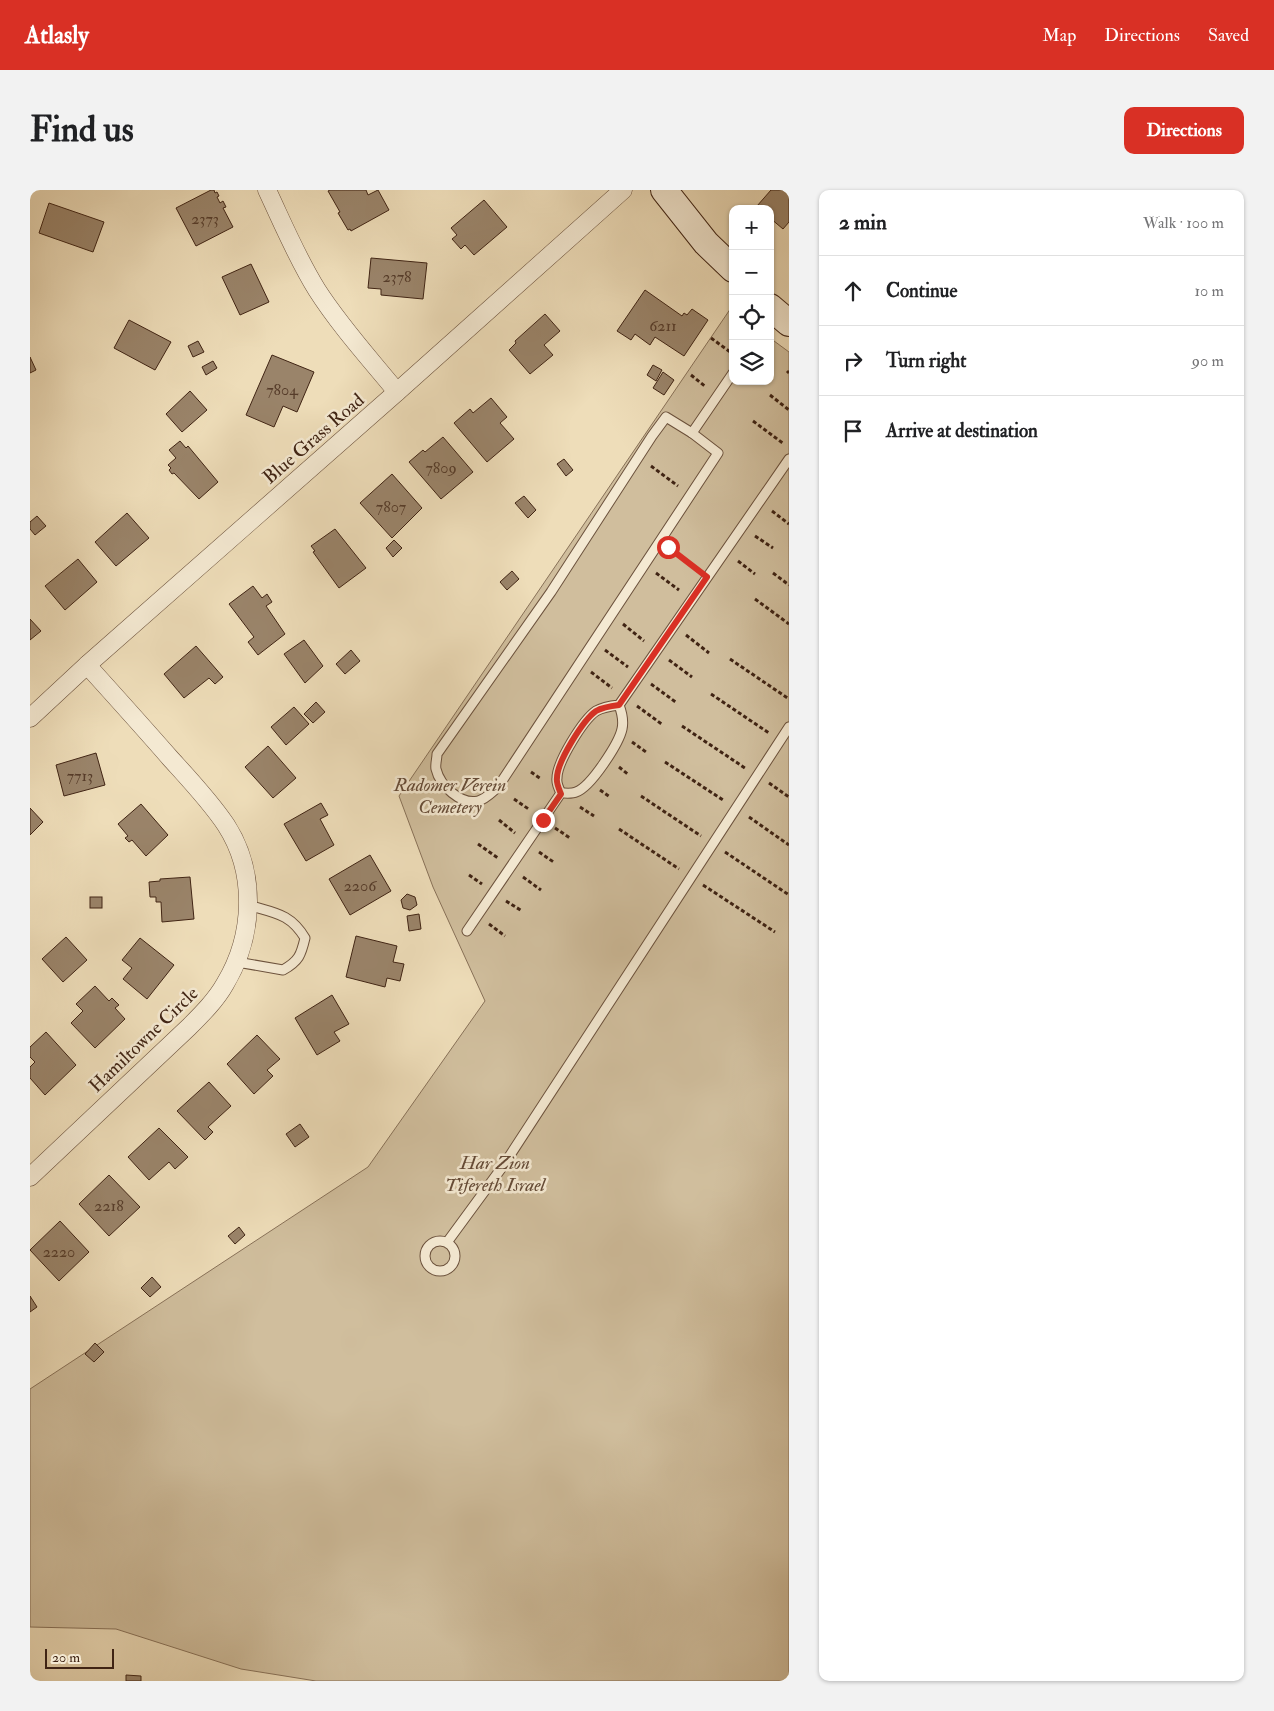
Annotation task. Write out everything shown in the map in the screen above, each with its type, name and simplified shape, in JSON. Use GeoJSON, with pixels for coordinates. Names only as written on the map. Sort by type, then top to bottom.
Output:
{"type":"FeatureCollection","features":[{"type":"Feature","properties":{"kind":"street"},"geometry":{"type":"LineString","coordinates":[[267,190],[294,249],[317,290],[350,335],[397,392]]}},
{"type":"Feature","properties":{"kind":"street","name":"Blue Grass Road"},"geometry":{"type":"LineString","coordinates":[[30,718],[87,665],[624,190]]}},
{"type":"Feature","properties":{"kind":"street"},"geometry":{"type":"LineString","coordinates":[[664,190],[706,243],[729,266]]}},
{"type":"Feature","properties":{"kind":"street","name":"Hamiltowne Circle"},"geometry":{"type":"LineString","coordinates":[[30,1176],[189,1027],[211,1004],[237,962],[244,939],[248,905],[247,881],[242,862],[226,827],[206,798],[87,665]]}},
{"type":"Feature","properties":{"kind":"lane"},"geometry":{"type":"LineString","coordinates":[[692,433],[729,379]]}},
{"type":"Feature","properties":{"kind":"lane"},"geometry":{"type":"LineString","coordinates":[[666,417],[692,433],[718,454],[498,787],[478,801],[467,801],[454,795],[439,778],[436,768],[437,754],[551,592],[638,457],[666,417]]}},
{"type":"Feature","properties":{"kind":"lane"},"geometry":{"type":"LineString","coordinates":[[619,705],[789,458]]}},
{"type":"Feature","properties":{"kind":"lane"},"geometry":{"type":"LineString","coordinates":[[467,931],[561,794],[576,792],[590,783],[622,729],[623,716],[619,705]]}},
{"type":"Feature","properties":{"kind":"lane"},"geometry":{"type":"LineString","coordinates":[[561,794],[556,780],[559,764],[577,734],[595,712],[608,706],[619,705]]}},
{"type":"Feature","properties":{"kind":"lane"},"geometry":{"type":"LineString","coordinates":[[448,1242],[504,1166],[789,727]]}},
{"type":"Feature","properties":{"kind":"lane"},"geometry":{"type":"LineString","coordinates":[[237,962],[283,970],[294,964],[302,954],[304,938],[298,927],[286,916],[248,905]]}},
{"type":"Feature","properties":{"kind":"path"},"geometry":{"type":"LineString","coordinates":[[711,338],[729,351]]}},
{"type":"Feature","properties":{"kind":"path"},"geometry":{"type":"LineString","coordinates":[[770,395],[789,410]]}},
{"type":"Feature","properties":{"kind":"path"},"geometry":{"type":"LineString","coordinates":[[753,420],[789,447]]}},
{"type":"Feature","properties":{"kind":"path"},"geometry":{"type":"LineString","coordinates":[[638,457],[691,496]]}},
{"type":"Feature","properties":{"kind":"path"},"geometry":{"type":"LineString","coordinates":[[759,501],[789,524]]}},
{"type":"Feature","properties":{"kind":"path"},"geometry":{"type":"LineString","coordinates":[[742,527],[773,548]]}},
{"type":"Feature","properties":{"kind":"path"},"geometry":{"type":"LineString","coordinates":[[668,547],[707,577]]}},
{"type":"Feature","properties":{"kind":"path"},"geometry":{"type":"LineString","coordinates":[[725,551],[755,574]]}},
{"type":"Feature","properties":{"kind":"path"},"geometry":{"type":"LineString","coordinates":[[652,570],[691,600]]}},
{"type":"Feature","properties":{"kind":"path"},"geometry":{"type":"LineString","coordinates":[[773,574],[789,585]]}},
{"type":"Feature","properties":{"kind":"path"},"geometry":{"type":"LineString","coordinates":[[755,599],[789,624]]}},
{"type":"Feature","properties":{"kind":"path"},"geometry":{"type":"LineString","coordinates":[[673,626],[709,653]]}},
{"type":"Feature","properties":{"kind":"path"},"geometry":{"type":"LineString","coordinates":[[730,659],[789,699]]}},
{"type":"Feature","properties":{"kind":"path"},"geometry":{"type":"LineString","coordinates":[[711,694],[780,741]]}},
{"type":"Feature","properties":{"kind":"path"},"geometry":{"type":"LineString","coordinates":[[682,726],[789,797]]}},
{"type":"Feature","properties":{"kind":"green space"},"geometry":{"type":"Polygon","coordinates":[[[729,311],[729,385],[774,385],[774,341],[789,352],[789,1681],[316,1681],[241,1669],[116,1629],[30,1627],[30,1389],[368,1167],[485,1001],[433,887],[399,796],[729,311]]]}},
{"type":"Feature","properties":{"kind":"building"},"geometry":{"type":"Polygon","coordinates":[[[214,190],[215,193],[217,192],[220,203],[223,201],[226,207],[223,208],[233,227],[196,246],[176,208],[214,190]]]}},
{"type":"Feature","properties":{"kind":"building"},"geometry":{"type":"Polygon","coordinates":[[[366,190],[368,195],[378,190],[389,210],[351,231],[350,229],[348,230],[328,191],[366,190]]]}},
{"type":"Feature","properties":{"kind":"building"},"geometry":{"type":"Polygon","coordinates":[[[771,190],[789,190],[789,222],[783,229],[774,221],[774,205],[758,205],[771,190]]]}},
{"type":"Feature","properties":{"kind":"building"},"geometry":{"type":"Polygon","coordinates":[[[484,200],[507,227],[474,255],[465,245],[461,249],[452,239],[457,235],[451,228],[484,200]]]}},
{"type":"Feature","properties":{"kind":"building"},"geometry":{"type":"Polygon","coordinates":[[[49,203],[104,222],[93,252],[39,233],[49,203]]]}},
{"type":"Feature","properties":{"kind":"building"},"geometry":{"type":"Polygon","coordinates":[[[371,258],[427,263],[423,299],[381,295],[381,289],[368,288],[371,258]]]}},
{"type":"Feature","properties":{"kind":"building"},"geometry":{"type":"Polygon","coordinates":[[[251,264],[269,302],[240,315],[222,277],[251,264]]]}},
{"type":"Feature","properties":{"kind":"building"},"geometry":{"type":"Polygon","coordinates":[[[645,290],[682,316],[684,313],[687,315],[692,309],[708,320],[684,356],[655,337],[650,345],[635,334],[631,340],[617,331],[645,290]]]}},
{"type":"Feature","properties":{"kind":"building"},"geometry":{"type":"Polygon","coordinates":[[[545,314],[560,331],[544,345],[553,355],[530,374],[509,350],[516,343],[515,341],[545,314]]]}},
{"type":"Feature","properties":{"kind":"building"},"geometry":{"type":"Polygon","coordinates":[[[129,320],[171,342],[155,370],[114,348],[129,320]]]}},
{"type":"Feature","properties":{"kind":"building"},"geometry":{"type":"Polygon","coordinates":[[[198,341],[204,352],[193,357],[188,346],[198,341]]]}},
{"type":"Feature","properties":{"kind":"building"},"geometry":{"type":"Polygon","coordinates":[[[272,355],[314,372],[297,412],[283,406],[274,427],[246,415],[272,355]]]}},
{"type":"Feature","properties":{"kind":"building"},"geometry":{"type":"Polygon","coordinates":[[[30,357],[36,370],[30,373],[30,357]]]}},
{"type":"Feature","properties":{"kind":"building"},"geometry":{"type":"Polygon","coordinates":[[[213,361],[217,368],[206,375],[202,367],[213,361]]]}},
{"type":"Feature","properties":{"kind":"building"},"geometry":{"type":"Polygon","coordinates":[[[653,365],[662,370],[656,381],[647,375],[653,365]]]}},
{"type":"Feature","properties":{"kind":"building"},"geometry":{"type":"Polygon","coordinates":[[[663,372],[674,380],[664,395],[653,388],[663,372]]]}},
{"type":"Feature","properties":{"kind":"building"},"geometry":{"type":"Polygon","coordinates":[[[190,391],[207,410],[182,432],[166,414],[190,391]]]}},
{"type":"Feature","properties":{"kind":"building"},"geometry":{"type":"Polygon","coordinates":[[[491,398],[507,417],[500,423],[514,439],[487,462],[454,423],[470,409],[473,413],[491,398]]]}},
{"type":"Feature","properties":{"kind":"building"},"geometry":{"type":"Polygon","coordinates":[[[443,437],[473,472],[441,499],[409,462],[443,437]]]}},
{"type":"Feature","properties":{"kind":"building"},"geometry":{"type":"Polygon","coordinates":[[[180,441],[186,448],[188,446],[218,482],[199,499],[169,470],[171,468],[168,465],[176,458],[169,450],[180,441]]]}},
{"type":"Feature","properties":{"kind":"building"},"geometry":{"type":"Polygon","coordinates":[[[564,459],[573,470],[566,476],[557,464],[564,459]]]}},
{"type":"Feature","properties":{"kind":"building"},"geometry":{"type":"Polygon","coordinates":[[[392,474],[422,508],[392,538],[360,503],[392,474]]]}},
{"type":"Feature","properties":{"kind":"building"},"geometry":{"type":"Polygon","coordinates":[[[524,496],[536,510],[528,518],[515,503],[524,496]]]}},
{"type":"Feature","properties":{"kind":"building"},"geometry":{"type":"Polygon","coordinates":[[[127,513],[149,538],[116,566],[95,542],[127,513]]]}},
{"type":"Feature","properties":{"kind":"building"},"geometry":{"type":"Polygon","coordinates":[[[37,516],[46,526],[35,535],[30,529],[30,522],[37,516]]]}},
{"type":"Feature","properties":{"kind":"building"},"geometry":{"type":"Polygon","coordinates":[[[335,529],[366,568],[339,588],[313,552],[315,551],[311,546],[335,529]]]}},
{"type":"Feature","properties":{"kind":"building"},"geometry":{"type":"Polygon","coordinates":[[[394,540],[402,548],[393,557],[386,548],[394,540]]]}},
{"type":"Feature","properties":{"kind":"building"},"geometry":{"type":"Polygon","coordinates":[[[78,559],[97,582],[65,610],[45,586],[78,559]]]}},
{"type":"Feature","properties":{"kind":"building"},"geometry":{"type":"Polygon","coordinates":[[[512,571],[519,579],[507,590],[500,582],[512,571]]]}},
{"type":"Feature","properties":{"kind":"building"},"geometry":{"type":"Polygon","coordinates":[[[253,586],[262,598],[267,594],[272,602],[266,606],[285,634],[258,655],[248,642],[254,637],[229,604],[253,586]]]}},
{"type":"Feature","properties":{"kind":"building"},"geometry":{"type":"Polygon","coordinates":[[[30,619],[41,631],[30,640],[30,619]]]}},
{"type":"Feature","properties":{"kind":"building"},"geometry":{"type":"Polygon","coordinates":[[[304,640],[323,666],[305,683],[284,654],[304,640]]]}},
{"type":"Feature","properties":{"kind":"building"},"geometry":{"type":"Polygon","coordinates":[[[196,646],[223,677],[215,684],[209,678],[184,698],[164,674],[196,646]]]}},
{"type":"Feature","properties":{"kind":"building"},"geometry":{"type":"Polygon","coordinates":[[[351,650],[360,661],[345,674],[336,664],[351,650]]]}},
{"type":"Feature","properties":{"kind":"building"},"geometry":{"type":"Polygon","coordinates":[[[316,702],[325,712],[313,723],[304,714],[316,702]]]}},
{"type":"Feature","properties":{"kind":"building"},"geometry":{"type":"Polygon","coordinates":[[[294,707],[309,724],[286,745],[271,727],[294,707]]]}},
{"type":"Feature","properties":{"kind":"building"},"geometry":{"type":"Polygon","coordinates":[[[268,746],[296,778],[273,798],[245,767],[268,746]]]}},
{"type":"Feature","properties":{"kind":"building"},"geometry":{"type":"Polygon","coordinates":[[[96,753],[105,785],[64,796],[56,765],[96,753]]]}},
{"type":"Feature","properties":{"kind":"building"},"geometry":{"type":"Polygon","coordinates":[[[321,803],[328,815],[320,819],[334,845],[306,861],[284,824],[321,803]]]}},
{"type":"Feature","properties":{"kind":"building"},"geometry":{"type":"Polygon","coordinates":[[[141,804],[168,835],[146,856],[132,840],[129,842],[125,838],[128,836],[118,824],[141,804]]]}},
{"type":"Feature","properties":{"kind":"building"},"geometry":{"type":"Polygon","coordinates":[[[30,808],[43,822],[30,835],[30,808]]]}},
{"type":"Feature","properties":{"kind":"building"},"geometry":{"type":"Polygon","coordinates":[[[370,855],[391,891],[350,915],[329,879],[370,855]]]}},
{"type":"Feature","properties":{"kind":"building"},"geometry":{"type":"Polygon","coordinates":[[[190,877],[194,919],[162,922],[161,902],[156,902],[156,897],[150,897],[149,882],[160,881],[160,879],[190,877]]]}},
{"type":"Feature","properties":{"kind":"building"},"geometry":{"type":"Polygon","coordinates":[[[407,894],[415,897],[417,905],[410,910],[403,908],[401,900],[407,894]]]}},
{"type":"Feature","properties":{"kind":"building"},"geometry":{"type":"Polygon","coordinates":[[[90,897],[102,897],[102,908],[90,908],[90,897]]]}},
{"type":"Feature","properties":{"kind":"building"},"geometry":{"type":"Polygon","coordinates":[[[419,914],[421,929],[409,931],[407,916],[419,914]]]}},
{"type":"Feature","properties":{"kind":"building"},"geometry":{"type":"Polygon","coordinates":[[[356,936],[397,946],[393,962],[404,964],[400,981],[387,978],[385,987],[346,977],[356,936]]]}},
{"type":"Feature","properties":{"kind":"building"},"geometry":{"type":"Polygon","coordinates":[[[66,937],[87,960],[63,982],[42,959],[66,937]]]}},
{"type":"Feature","properties":{"kind":"building"},"geometry":{"type":"Polygon","coordinates":[[[140,938],[174,965],[147,999],[123,979],[132,968],[122,960],[140,938]]]}},
{"type":"Feature","properties":{"kind":"building"},"geometry":{"type":"Polygon","coordinates":[[[95,986],[109,1001],[112,998],[119,1005],[115,1008],[125,1019],[95,1048],[71,1023],[83,1011],[76,1004],[95,986]]]}},
{"type":"Feature","properties":{"kind":"building"},"geometry":{"type":"Polygon","coordinates":[[[332,995],[349,1024],[334,1032],[340,1041],[317,1055],[295,1018],[332,995]]]}},
{"type":"Feature","properties":{"kind":"building"},"geometry":{"type":"Polygon","coordinates":[[[46,1032],[76,1065],[45,1095],[30,1078],[30,1067],[35,1062],[30,1057],[30,1047],[46,1032]]]}},
{"type":"Feature","properties":{"kind":"building"},"geometry":{"type":"Polygon","coordinates":[[[257,1035],[280,1059],[267,1070],[273,1076],[254,1094],[227,1064],[257,1035]]]}},
{"type":"Feature","properties":{"kind":"building"},"geometry":{"type":"Polygon","coordinates":[[[209,1082],[231,1106],[208,1127],[213,1132],[205,1140],[177,1111],[209,1082]]]}},
{"type":"Feature","properties":{"kind":"building"},"geometry":{"type":"Polygon","coordinates":[[[300,1124],[309,1137],[295,1147],[286,1134],[300,1124]]]}},
{"type":"Feature","properties":{"kind":"building"},"geometry":{"type":"Polygon","coordinates":[[[159,1128],[188,1157],[175,1169],[169,1162],[149,1180],[128,1157],[159,1128]]]}},
{"type":"Feature","properties":{"kind":"building"},"geometry":{"type":"Polygon","coordinates":[[[109,1175],[140,1207],[109,1236],[79,1204],[109,1175]]]}},
{"type":"Feature","properties":{"kind":"building"},"geometry":{"type":"Polygon","coordinates":[[[60,1221],[89,1252],[59,1281],[30,1250],[60,1221]]]}},
{"type":"Feature","properties":{"kind":"building"},"geometry":{"type":"Polygon","coordinates":[[[239,1227],[245,1235],[235,1244],[228,1236],[239,1227]]]}},
{"type":"Feature","properties":{"kind":"building"},"geometry":{"type":"Polygon","coordinates":[[[152,1277],[161,1287],[150,1297],[141,1288],[152,1277]]]}},
{"type":"Feature","properties":{"kind":"building"},"geometry":{"type":"Polygon","coordinates":[[[30,1296],[37,1307],[30,1312],[30,1296]]]}},
{"type":"Feature","properties":{"kind":"building"},"geometry":{"type":"Polygon","coordinates":[[[95,1343],[104,1352],[94,1362],[85,1354],[95,1343]]]}},
{"type":"Feature","properties":{"kind":"building"},"geometry":{"type":"Polygon","coordinates":[[[126,1675],[141,1676],[141,1681],[126,1681],[126,1675]]]}},
{"type":"Feature","properties":{"kind":"route"},"geometry":{"type":"LineString","coordinates":[[543,820],[561,794],[556,780],[559,764],[577,734],[595,712],[608,706],[619,705],[707,577],[668,547]]}},
{"type":"Feature","properties":{"kind":"park label","name":"Radomer Verein Cemetery"},"geometry":{"type":"Point","coordinates":[450,795]}},
{"type":"Feature","properties":{"kind":"park label","name":"Har Zion Tifereth Israel"},"geometry":{"type":"Point","coordinates":[495,1173]}}]}
